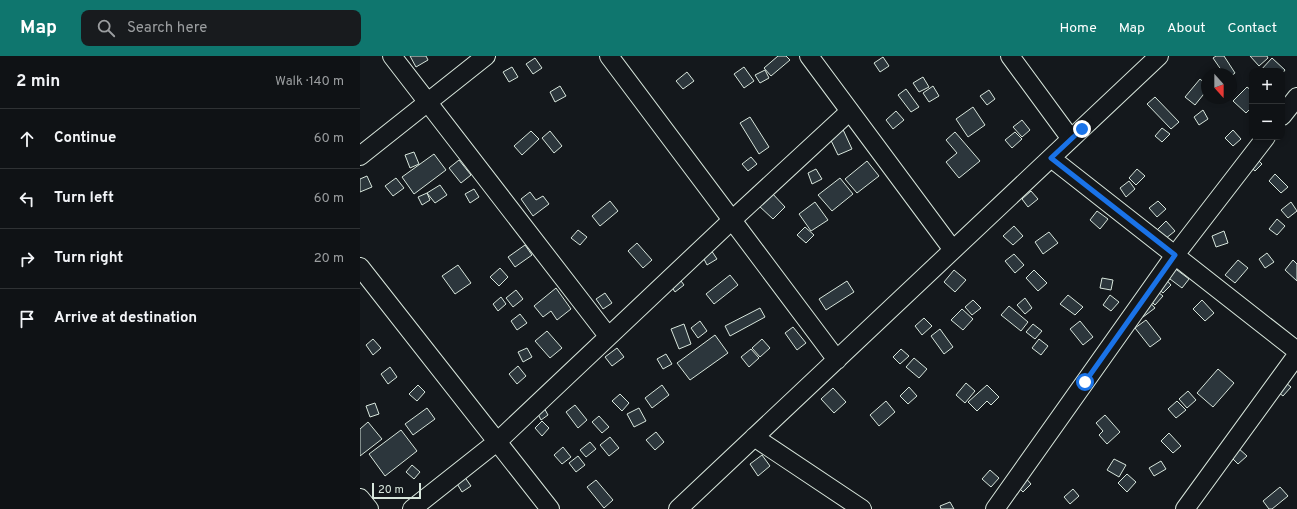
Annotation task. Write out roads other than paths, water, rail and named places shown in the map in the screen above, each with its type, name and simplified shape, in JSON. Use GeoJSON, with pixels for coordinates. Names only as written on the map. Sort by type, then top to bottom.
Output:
{"type":"FeatureCollection","features":[{"type":"Feature","properties":{"kind":"street"},"geometry":{"type":"LineString","coordinates":[[392,56],[608,336]]}},
{"type":"Feature","properties":{"kind":"street"},"geometry":{"type":"LineString","coordinates":[[360,156],[486,56]]}},
{"type":"Feature","properties":{"kind":"street"},"geometry":{"type":"LineString","coordinates":[[609,56],[837,360]]}},
{"type":"Feature","properties":{"kind":"street"},"geometry":{"type":"LineString","coordinates":[[809,56],[953,250]]}},
{"type":"Feature","properties":{"kind":"street"},"geometry":{"type":"LineString","coordinates":[[1010,56],[1071,139]]}},
{"type":"Feature","properties":{"kind":"street"},"geometry":{"type":"LineString","coordinates":[[678,509],[1159,56]]}},
{"type":"Feature","properties":{"kind":"street"},"geometry":{"type":"LineString","coordinates":[[1285,112],[1297,97]]}},
{"type":"Feature","properties":{"kind":"street"},"geometry":{"type":"LineString","coordinates":[[412,509],[498,441],[608,336],[850,111]]}},
{"type":"Feature","properties":{"kind":"street"},"geometry":{"type":"LineString","coordinates":[[995,509],[1175,255],[1264,140]]}},
{"type":"Feature","properties":{"kind":"street"},"geometry":{"type":"LineString","coordinates":[[1051,158],[1297,350]]}},
{"type":"Feature","properties":{"kind":"street"},"geometry":{"type":"LineString","coordinates":[[360,267],[550,509]]}},
{"type":"Feature","properties":{"kind":"street"},"geometry":{"type":"LineString","coordinates":[[1184,509],[1297,355]]}},
{"type":"Feature","properties":{"kind":"street"},"geometry":{"type":"LineString","coordinates":[[754,437],[862,509]]}},
{"type":"Feature","properties":{"kind":"street"},"geometry":{"type":"LineString","coordinates":[[360,498],[369,509]]}}]}
